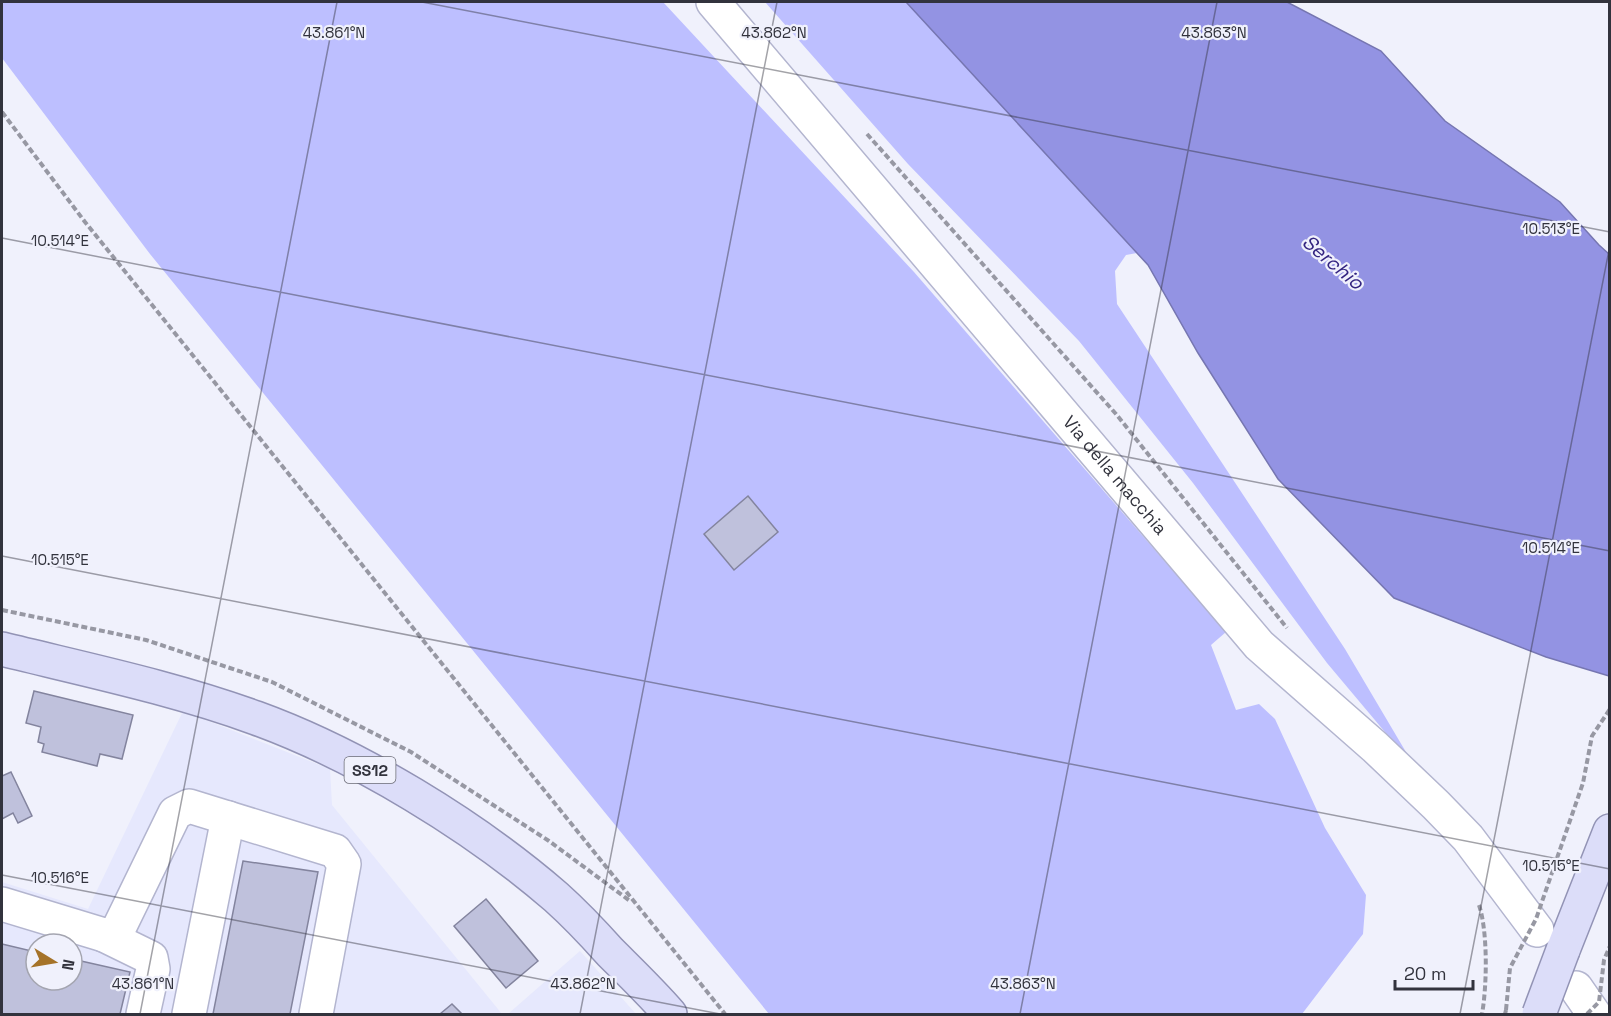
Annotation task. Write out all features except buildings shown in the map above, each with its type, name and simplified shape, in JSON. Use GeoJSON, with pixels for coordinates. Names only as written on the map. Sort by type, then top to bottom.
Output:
{"type":"FeatureCollection","features":[{"type":"Feature","properties":{"kind":"main road","name":"SS12"},"geometry":{"type":"LineString","coordinates":[[2,649],[226,707],[321,746],[378,775],[457,824],[546,889],[590,929],[670,1014]]}},
{"type":"Feature","properties":{"kind":"main road"},"geometry":{"type":"LineString","coordinates":[[1539,1014],[1610,831]]}},
{"type":"Feature","properties":{"kind":"lane","name":"Via della macchia"},"geometry":{"type":"LineString","coordinates":[[713,2],[1259,645],[1375,747],[1436,805],[1468,838],[1538,930]]}},
{"type":"Feature","properties":{"kind":"lane"},"geometry":{"type":"LineString","coordinates":[[105,934],[117,932],[175,813],[189,806],[334,851],[344,864],[316,1014]]}},
{"type":"Feature","properties":{"kind":"lane"},"geometry":{"type":"LineString","coordinates":[[189,1014],[228,818]]}},
{"type":"Feature","properties":{"kind":"lane"},"geometry":{"type":"LineString","coordinates":[[2,904],[105,934],[151,958],[153,969],[143,1014]]}},
{"type":"Feature","properties":{"kind":"lane"},"geometry":{"type":"LineString","coordinates":[[1582,1001],[1594,1014]]}},
{"type":"Feature","properties":{"kind":"path"},"geometry":{"type":"LineString","coordinates":[[2,112],[86,222],[725,1014]]}},
{"type":"Feature","properties":{"kind":"path"},"geometry":{"type":"LineString","coordinates":[[866,133],[1116,414],[1290,631]]}},
{"type":"Feature","properties":{"kind":"path"},"geometry":{"type":"LineString","coordinates":[[1506,1013],[1510,968],[1536,919],[1583,783],[1592,736],[1610,710]]}},
{"type":"Feature","properties":{"kind":"path"},"geometry":{"type":"LineString","coordinates":[[1478,900],[1484,936],[1485,997],[1482,1014]]}},
{"type":"Feature","properties":{"kind":"path"},"geometry":{"type":"LineString","coordinates":[[1582,1001],[1599,1002],[1604,960],[1610,946]]}},
{"type":"Feature","properties":{"kind":"shaded area"},"geometry":{"type":"Polygon","coordinates":[[[2,2],[663,2],[914,272],[1226,632],[1211,645],[1236,710],[1259,704],[1275,719],[1325,828],[1366,895],[1363,934],[1302,1014],[769,1014],[150,254],[2,58],[2,2]]]}},
{"type":"Feature","properties":{"kind":"shaded area"},"geometry":{"type":"Polygon","coordinates":[[[765,2],[906,2],[1137,253],[1126,255],[1115,271],[1117,304],[1345,649],[1416,769],[1327,663],[1193,483],[1079,341],[908,164],[765,2]]]}},
{"type":"Feature","properties":{"kind":"shaded area"},"geometry":{"type":"Polygon","coordinates":[[[183,711],[330,769],[332,805],[502,1014],[2,1014],[2,882],[88,909],[183,711]]]}},
{"type":"Feature","properties":{"kind":"shaded area"},"geometry":{"type":"Polygon","coordinates":[[[580,951],[636,1014],[508,1014],[580,951]]]}},
{"type":"Feature","properties":{"kind":"water","name":"Serchio"},"geometry":{"type":"Polygon","coordinates":[[[906,2],[1287,2],[1381,51],[1445,121],[1560,202],[1609,254],[1609,676],[1546,657],[1394,598],[1278,479],[1198,353],[1148,265],[906,2]]]}}]}
